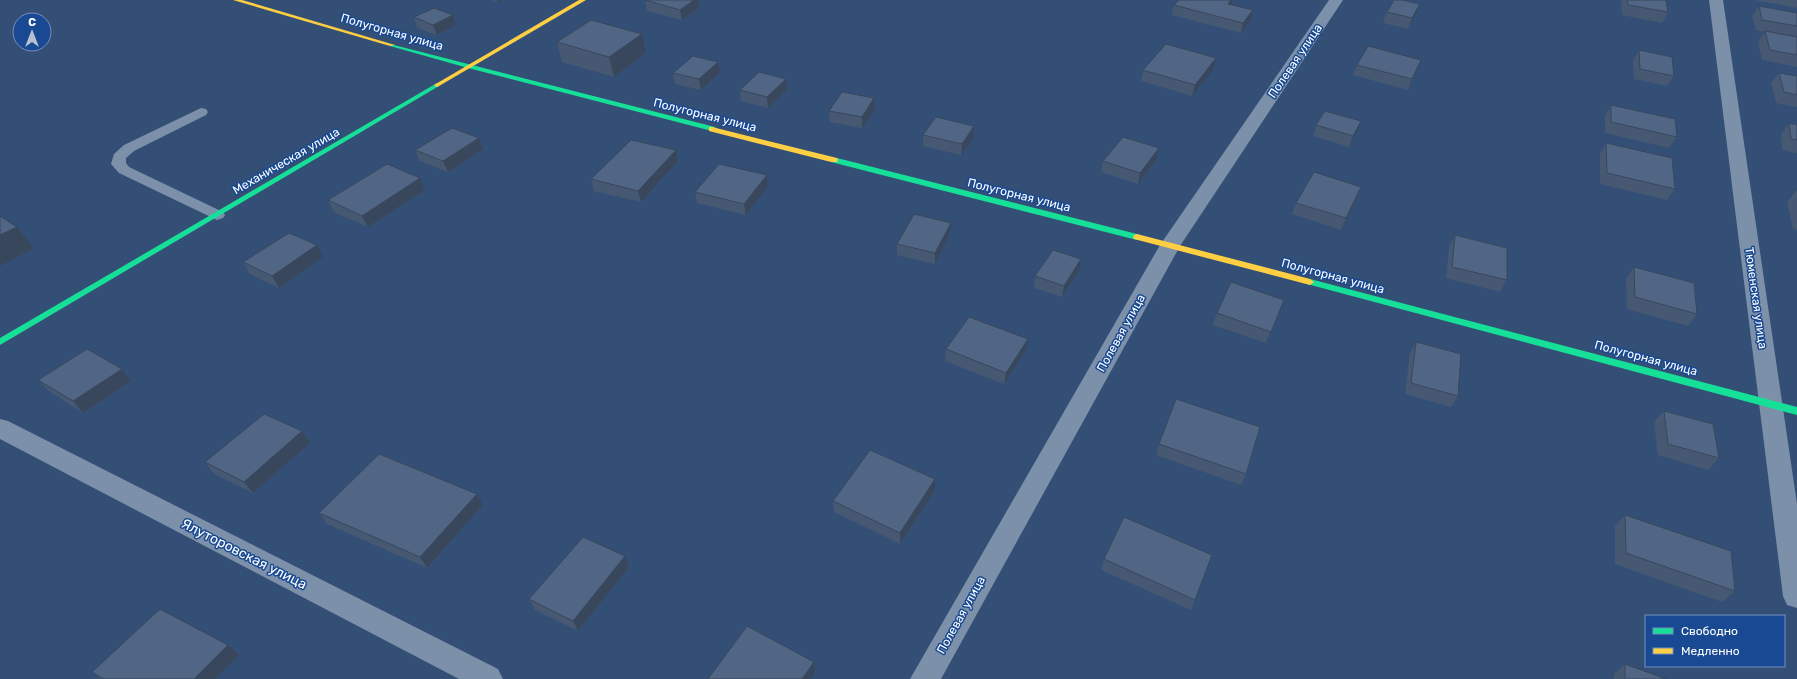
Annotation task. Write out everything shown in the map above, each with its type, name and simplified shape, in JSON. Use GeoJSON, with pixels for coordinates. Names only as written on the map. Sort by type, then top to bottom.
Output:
{"type":"FeatureCollection","features":[{"type":"Feature","properties":{"kind":"street","name":"Полугорная улица"},"geometry":{"type":"LineString","coordinates":[[236,0],[470,67],[1170,245],[1797,411]]}},
{"type":"Feature","properties":{"kind":"street","name":"Механическая улица"},"geometry":{"type":"LineString","coordinates":[[0,342],[583,0]]}},
{"type":"Feature","properties":{"kind":"street","name":"Полевая улица"},"geometry":{"type":"LineString","coordinates":[[925,679],[1170,245],[1336,0]]}},
{"type":"Feature","properties":{"kind":"street","name":"Тюменская улица"},"geometry":{"type":"LineString","coordinates":[[1716,0],[1797,596]]}},
{"type":"Feature","properties":{"kind":"street","name":"Ялуторовская улица"},"geometry":{"type":"LineString","coordinates":[[0,428],[488,679]]}},
{"type":"Feature","properties":{"kind":"lane"},"geometry":{"type":"LineString","coordinates":[[201,112],[129,148],[120,157],[118,164],[124,170],[217,215]]}},
{"type":"Feature","properties":{"kind":"building"},"geometry":{"type":"Polygon","coordinates":[[[645,0],[694,0],[680,10],[645,0]]]}},
{"type":"Feature","properties":{"kind":"building"},"geometry":{"type":"Polygon","coordinates":[[[1179,0],[1231,0],[1228,4],[1253,10],[1243,23],[1174,5],[1179,0]]]}},
{"type":"Feature","properties":{"kind":"building"},"geometry":{"type":"Polygon","coordinates":[[[1394,0],[1402,0],[1420,4],[1412,18],[1387,12],[1394,0]]]}},
{"type":"Feature","properties":{"kind":"building"},"geometry":{"type":"Polygon","coordinates":[[[1627,0],[1666,0],[1668,12],[1628,5],[1627,0]]]}},
{"type":"Feature","properties":{"kind":"building"},"geometry":{"type":"Polygon","coordinates":[[[1759,6],[1797,13],[1797,26],[1762,20],[1759,6]]]}},
{"type":"Feature","properties":{"kind":"building"},"geometry":{"type":"Polygon","coordinates":[[[434,8],[453,15],[433,25],[414,17],[434,8]]]}},
{"type":"Feature","properties":{"kind":"building"},"geometry":{"type":"Polygon","coordinates":[[[591,20],[642,34],[609,57],[557,42],[591,20]]]}},
{"type":"Feature","properties":{"kind":"building"},"geometry":{"type":"Polygon","coordinates":[[[1765,31],[1797,37],[1797,55],[1770,50],[1765,31]]]}},
{"type":"Feature","properties":{"kind":"building"},"geometry":{"type":"Polygon","coordinates":[[[1166,44],[1216,58],[1195,85],[1143,70],[1166,44]]]}},
{"type":"Feature","properties":{"kind":"building"},"geometry":{"type":"Polygon","coordinates":[[[1368,46],[1421,60],[1412,79],[1357,65],[1368,46]]]}},
{"type":"Feature","properties":{"kind":"building"},"geometry":{"type":"Polygon","coordinates":[[[1639,50],[1672,57],[1674,76],[1640,69],[1639,50]]]}},
{"type":"Feature","properties":{"kind":"building"},"geometry":{"type":"Polygon","coordinates":[[[693,56],[718,62],[699,79],[673,73],[693,56]]]}},
{"type":"Feature","properties":{"kind":"building"},"geometry":{"type":"Polygon","coordinates":[[[759,72],[786,79],[767,97],[740,90],[759,72]]]}},
{"type":"Feature","properties":{"kind":"building"},"geometry":{"type":"Polygon","coordinates":[[[1779,73],[1797,76],[1797,95],[1784,92],[1779,73]]]}},
{"type":"Feature","properties":{"kind":"building"},"geometry":{"type":"Polygon","coordinates":[[[842,92],[874,98],[862,117],[829,111],[842,92]]]}},
{"type":"Feature","properties":{"kind":"building"},"geometry":{"type":"Polygon","coordinates":[[[1611,105],[1675,119],[1677,137],[1611,122],[1611,105]]]}},
{"type":"Feature","properties":{"kind":"building"},"geometry":{"type":"Polygon","coordinates":[[[1325,111],[1361,121],[1353,136],[1316,125],[1325,111]]]}},
{"type":"Feature","properties":{"kind":"building"},"geometry":{"type":"Polygon","coordinates":[[[936,117],[974,126],[962,144],[923,135],[936,117]]]}},
{"type":"Feature","properties":{"kind":"building"},"geometry":{"type":"Polygon","coordinates":[[[1789,123],[1797,125],[1797,140],[1791,139],[1789,123]]]}},
{"type":"Feature","properties":{"kind":"building"},"geometry":{"type":"Polygon","coordinates":[[[452,128],[479,138],[443,161],[415,150],[452,128]]]}},
{"type":"Feature","properties":{"kind":"building"},"geometry":{"type":"Polygon","coordinates":[[[1123,137],[1159,148],[1140,173],[1103,161],[1123,137]]]}},
{"type":"Feature","properties":{"kind":"building"},"geometry":{"type":"Polygon","coordinates":[[[631,140],[676,150],[638,191],[591,179],[631,140]]]}},
{"type":"Feature","properties":{"kind":"building"},"geometry":{"type":"Polygon","coordinates":[[[1606,143],[1672,158],[1675,189],[1607,173],[1606,143]]]}},
{"type":"Feature","properties":{"kind":"building"},"geometry":{"type":"Polygon","coordinates":[[[387,164],[420,178],[362,216],[328,200],[387,164]]]}},
{"type":"Feature","properties":{"kind":"building"},"geometry":{"type":"Polygon","coordinates":[[[719,164],[767,175],[744,204],[695,192],[719,164]]]}},
{"type":"Feature","properties":{"kind":"building"},"geometry":{"type":"Polygon","coordinates":[[[1314,172],[1361,187],[1346,218],[1296,203],[1314,172]]]}},
{"type":"Feature","properties":{"kind":"building"},"geometry":{"type":"Polygon","coordinates":[[[914,214],[951,223],[935,253],[897,244],[914,214]]]}},
{"type":"Feature","properties":{"kind":"building"},"geometry":{"type":"Polygon","coordinates":[[[0,216],[17,227],[0,235],[0,216]]]}},
{"type":"Feature","properties":{"kind":"building"},"geometry":{"type":"Polygon","coordinates":[[[289,233],[317,245],[272,276],[243,262],[289,233]]]}},
{"type":"Feature","properties":{"kind":"building"},"geometry":{"type":"Polygon","coordinates":[[[1455,235],[1507,248],[1507,280],[1452,267],[1455,235]]]}},
{"type":"Feature","properties":{"kind":"building"},"geometry":{"type":"Polygon","coordinates":[[[1053,250],[1081,259],[1064,286],[1035,276],[1053,250]]]}},
{"type":"Feature","properties":{"kind":"building"},"geometry":{"type":"Polygon","coordinates":[[[1634,267],[1694,283],[1697,314],[1635,297],[1634,267]]]}},
{"type":"Feature","properties":{"kind":"building"},"geometry":{"type":"Polygon","coordinates":[[[1231,282],[1284,300],[1271,332],[1217,313],[1231,282]]]}},
{"type":"Feature","properties":{"kind":"building"},"geometry":{"type":"Polygon","coordinates":[[[969,317],[1028,339],[1006,373],[946,349],[969,317]]]}},
{"type":"Feature","properties":{"kind":"building"},"geometry":{"type":"Polygon","coordinates":[[[1416,342],[1461,354],[1458,396],[1411,383],[1416,342]]]}},
{"type":"Feature","properties":{"kind":"building"},"geometry":{"type":"Polygon","coordinates":[[[87,349],[122,369],[73,401],[38,380],[87,349]]]}},
{"type":"Feature","properties":{"kind":"building"},"geometry":{"type":"Polygon","coordinates":[[[1176,399],[1260,427],[1246,474],[1159,444],[1176,399]]]}},
{"type":"Feature","properties":{"kind":"building"},"geometry":{"type":"Polygon","coordinates":[[[1664,411],[1713,424],[1719,458],[1668,444],[1664,411]]]}},
{"type":"Feature","properties":{"kind":"building"},"geometry":{"type":"Polygon","coordinates":[[[264,414],[302,431],[244,482],[205,462],[264,414]]]}},
{"type":"Feature","properties":{"kind":"building"},"geometry":{"type":"Polygon","coordinates":[[[870,450],[935,479],[900,533],[833,501],[870,450]]]}},
{"type":"Feature","properties":{"kind":"building"},"geometry":{"type":"Polygon","coordinates":[[[379,454],[477,494],[420,557],[319,513],[379,454]]]}},
{"type":"Feature","properties":{"kind":"building"},"geometry":{"type":"Polygon","coordinates":[[[1625,515],[1731,551],[1735,591],[1626,553],[1625,515]]]}},
{"type":"Feature","properties":{"kind":"building"},"geometry":{"type":"Polygon","coordinates":[[[1124,517],[1212,555],[1195,600],[1104,559],[1124,517]]]}},
{"type":"Feature","properties":{"kind":"building"},"geometry":{"type":"Polygon","coordinates":[[[583,537],[625,556],[573,621],[529,599],[583,537]]]}},
{"type":"Feature","properties":{"kind":"building"},"geometry":{"type":"Polygon","coordinates":[[[160,609],[228,645],[194,679],[104,679],[92,672],[160,609]]]}},
{"type":"Feature","properties":{"kind":"building"},"geometry":{"type":"Polygon","coordinates":[[[747,626],[814,662],[802,679],[708,679],[747,626]]]}},
{"type":"Feature","properties":{"kind":"building"},"geometry":{"type":"Polygon","coordinates":[[[1625,664],[1666,679],[1625,679],[1625,664]]]}},
{"type":"Feature","properties":{"kind":"traffic: fast"},"geometry":{"type":"LineString","coordinates":[[392,45],[470,67],[712,129]]}},
{"type":"Feature","properties":{"kind":"traffic: fast"},"geometry":{"type":"LineString","coordinates":[[0,342],[437,85]]}},
{"type":"Feature","properties":{"kind":"traffic: fast"},"geometry":{"type":"LineString","coordinates":[[834,160],[1137,237]]}},
{"type":"Feature","properties":{"kind":"traffic: fast"},"geometry":{"type":"LineString","coordinates":[[1310,282],[1797,411]]}},
{"type":"Feature","properties":{"kind":"traffic: slow"},"geometry":{"type":"LineString","coordinates":[[236,0],[392,45]]}},
{"type":"Feature","properties":{"kind":"traffic: slow"},"geometry":{"type":"LineString","coordinates":[[437,85],[583,0]]}},
{"type":"Feature","properties":{"kind":"traffic: slow"},"geometry":{"type":"LineString","coordinates":[[712,129],[834,160]]}},
{"type":"Feature","properties":{"kind":"traffic: slow"},"geometry":{"type":"LineString","coordinates":[[1137,237],[1310,282]]}}]}
